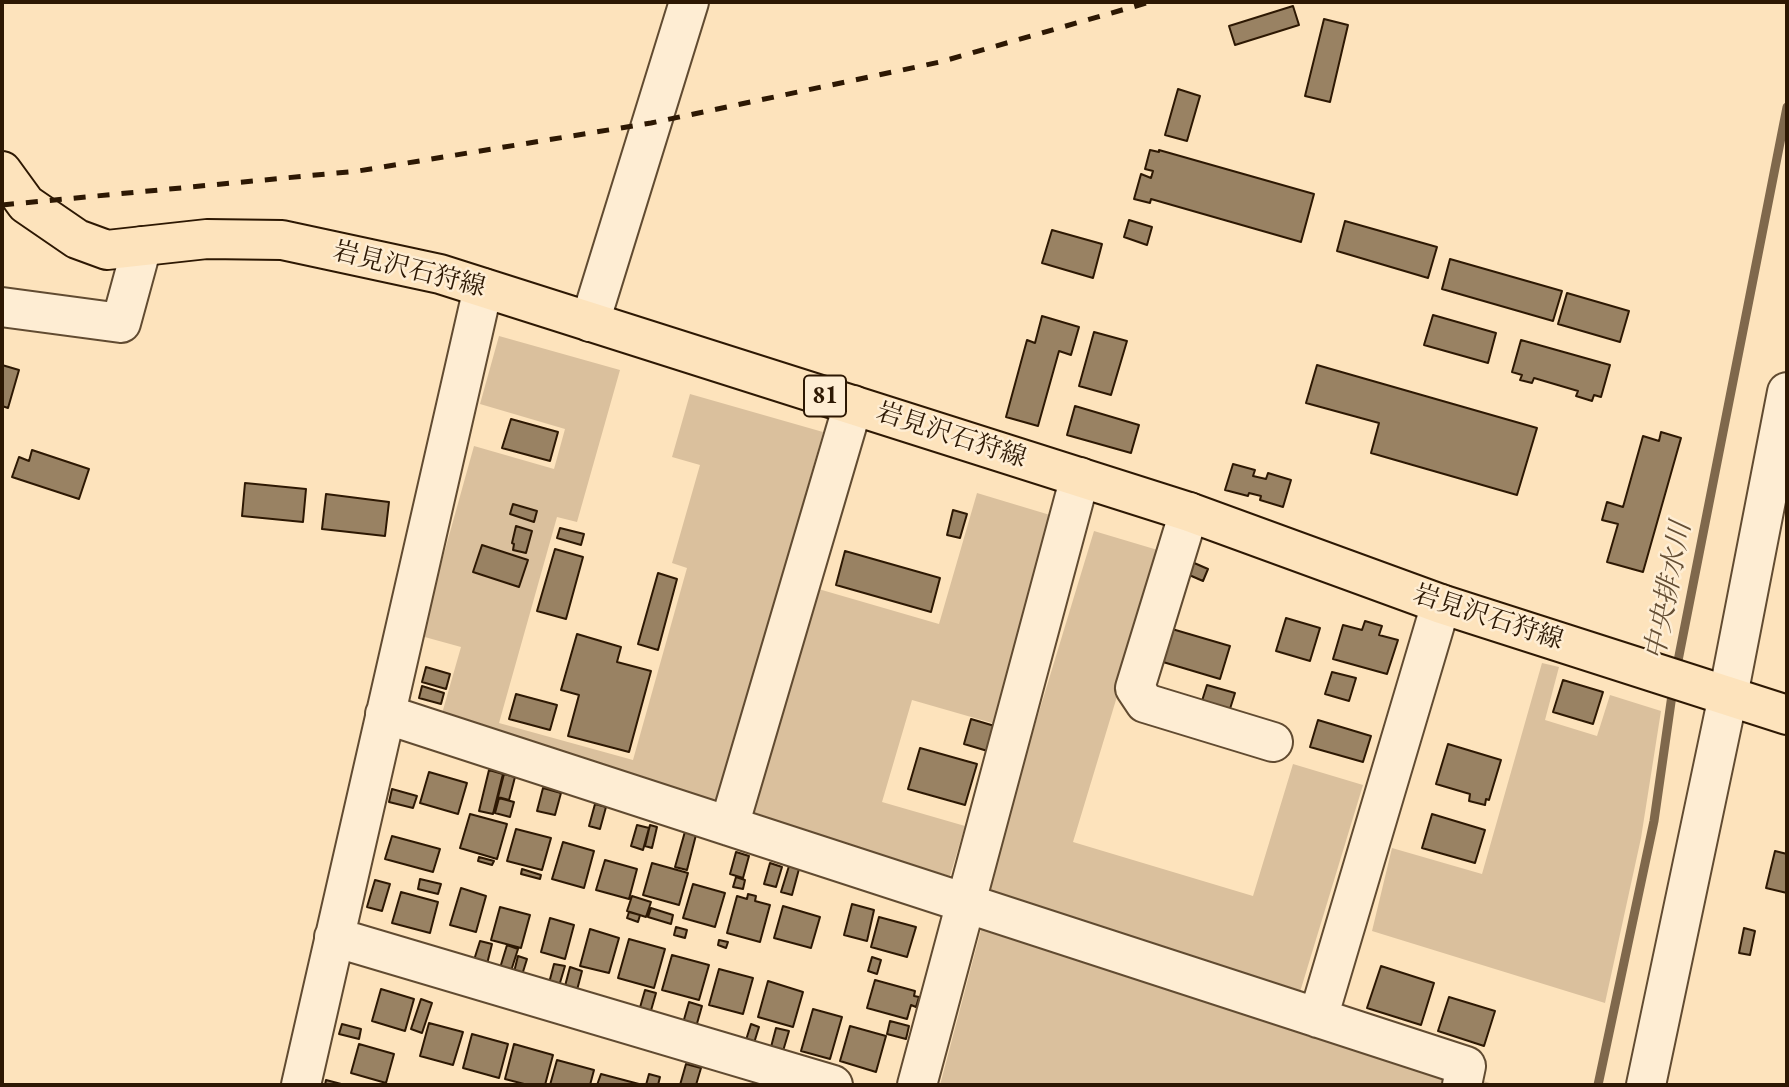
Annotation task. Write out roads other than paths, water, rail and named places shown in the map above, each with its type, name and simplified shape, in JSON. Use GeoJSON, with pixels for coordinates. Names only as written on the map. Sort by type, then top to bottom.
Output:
{"type":"FeatureCollection","features":[{"type":"Feature","properties":{"kind":"main road","name":"岩見沢石狩線"},"geometry":{"type":"LineString","coordinates":[[2,171],[26,204],[76,239],[107,250],[207,239],[282,240],[440,274],[1189,512],[1441,604],[1787,715]]}},
{"type":"Feature","properties":{"kind":"street"},"geometry":{"type":"LineString","coordinates":[[590,322],[689,2]]}},
{"type":"Feature","properties":{"kind":"street"},"geometry":{"type":"LineString","coordinates":[[2,307],[121,323],[142,246]]}},
{"type":"Feature","properties":{"kind":"street"},"geometry":{"type":"LineString","coordinates":[[300,1085],[483,288]]}},
{"type":"Feature","properties":{"kind":"street"},"geometry":{"type":"LineString","coordinates":[[1646,1085],[1715,692],[1787,392]]}},
{"type":"Feature","properties":{"kind":"street"},"geometry":{"type":"LineString","coordinates":[[729,826],[853,405]]}},
{"type":"Feature","properties":{"kind":"street"},"geometry":{"type":"LineString","coordinates":[[918,1085],[1080,477]]}},
{"type":"Feature","properties":{"kind":"street"},"geometry":{"type":"LineString","coordinates":[[1189,512],[1135,688],[1145,703],[1273,742]]}},
{"type":"Feature","properties":{"kind":"street"},"geometry":{"type":"LineString","coordinates":[[1318,1018],[1441,604]]}},
{"type":"Feature","properties":{"kind":"street"},"geometry":{"type":"LineString","coordinates":[[385,714],[1466,1066],[1462,1085]]}},
{"type":"Feature","properties":{"kind":"street"},"geometry":{"type":"LineString","coordinates":[[334,937],[833,1085]]}},
{"type":"Feature","properties":{"kind":"waterway","name":"中央排水川"},"geometry":{"type":"LineString","coordinates":[[1676,671],[1787,107]]}},
{"type":"Feature","properties":{"kind":"waterway","name":"中央排水川"},"geometry":{"type":"LineString","coordinates":[[1598,1085],[1654,821],[1673,688]]}},
{"type":"Feature","properties":{"kind":"railway"},"geometry":{"type":"LineString","coordinates":[[2,205],[358,171],[651,123],[940,62],[1150,2]]}}]}
